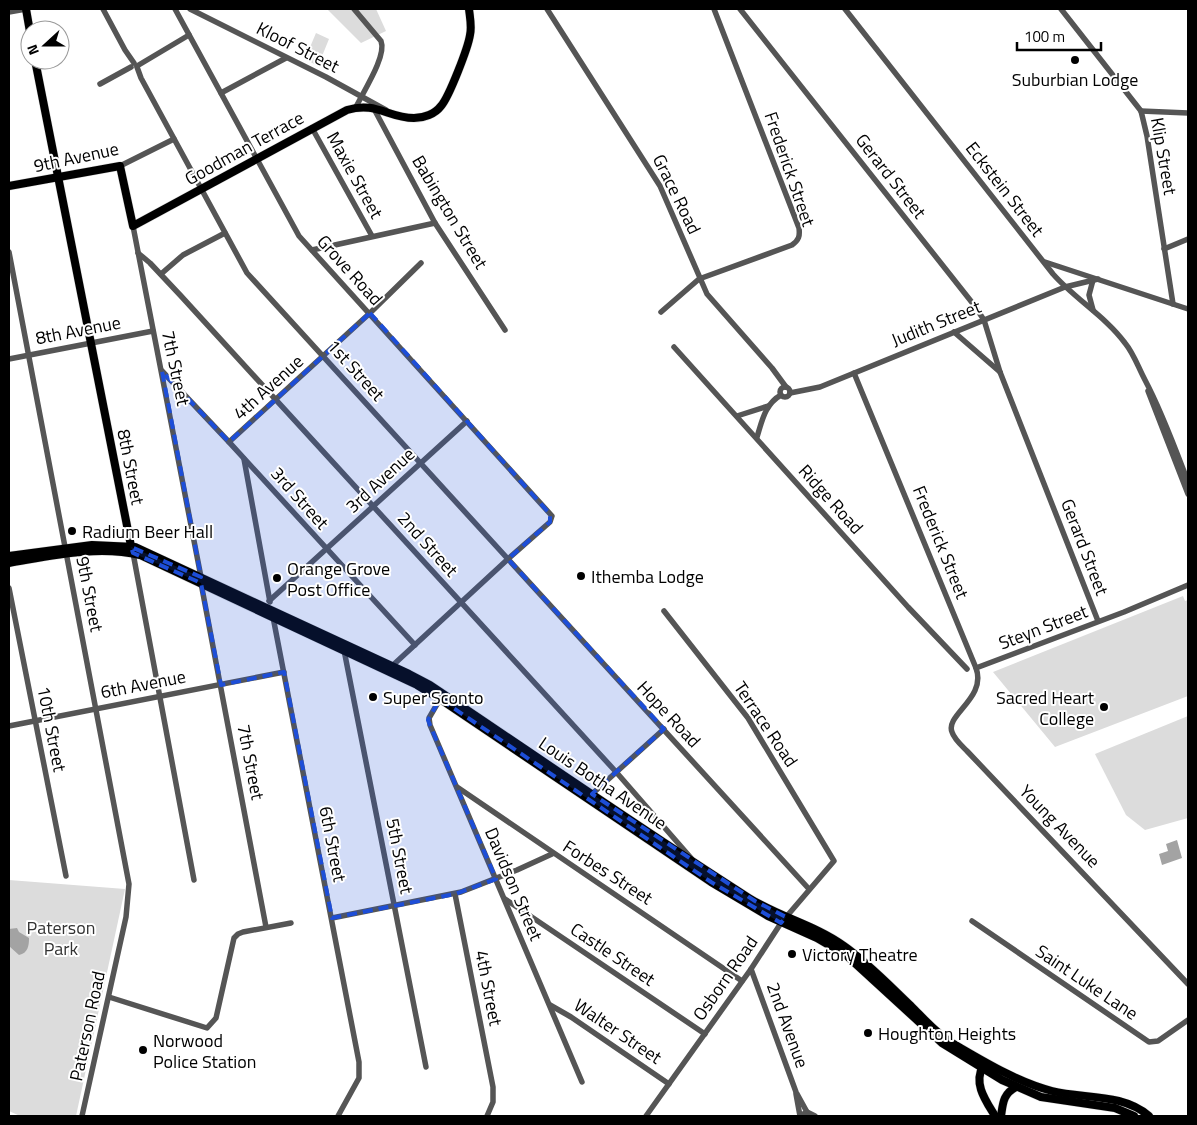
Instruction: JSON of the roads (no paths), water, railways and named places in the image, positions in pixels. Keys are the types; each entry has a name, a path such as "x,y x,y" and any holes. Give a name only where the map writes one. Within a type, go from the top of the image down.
{"main road":[{"name":"Goodman Terrace","path":"133,226 341,112 356,107 373,107 405,117 432,114 442,105 470,38 470,9"},
{"name":"8th Street","path":"37,70 132,550"},
{"name":"9th Avenue","path":"9,186 120,166"},
{"name":"7th Street","path":"120,166 133,226"},
{"name":"Louis Botha Avenue","path":"9,563 105,545 132,550 141,549 201,580 392,666 430,685 783,920 846,955 924,1029 942,1043 983,1065 1016,1087 1041,1097 1114,1108 1134,1116"},
{"name":"Louis Botha Avenue","path":"9,556 67,551"},
{"name":"Louis Botha Avenue","path":"272,613 417,685 753,909 783,920"},
{"name":"Louis Botha Avenue","path":"983,1065 1039,1087 1067,1094 1118,1100 1136,1107 1149,1116"},
{"path":"983,1065 980,1086 996,1116"},
{"path":"996,1116 1006,1095 1016,1087"}],"street":[{"path":"9,12 26,9"},
{"name":"1st Street","path":"103,9 247,273 508,559"},
{"name":"Grove Road","path":"175,9 299,236 552,516 550,522 508,559"},
{"name":"Kloof Street","path":"190,9 392,113"},
{"path":"354,9 377,35 383,46 381,56 356,107"},
{"name":"Grace Road","path":"547,9 660,186 699,279 710,299 772,368 786,387"},
{"name":"Frederick Street","path":"699,279 792,245 798,240 800,235 799,228 714,9"},
{"name":"Gerard Street","path":"740,9 984,320 1000,372 1098,622"},
{"name":"Eckstein Street","path":"845,9 1065,287 1093,310 1125,342 1150,387 1188,482"},
{"name":"Klip Street","path":"1061,9 1141,111 1147,136 1173,304"},
{"path":"100,84 189,35"},
{"path":"221,93 286,58"},
{"name":"Babington Street","path":"373,107 435,222 505,330"},
{"path":"1141,111 1188,113"},
{"name":"Maxie Street","path":"312,128 372,236"},
{"name":"9th Avenue","path":"120,166 174,139"},
{"path":"312,250 435,222"},
{"name":"7th Street","path":"133,226 260,887 266,928"},
{"path":"161,274 183,255 225,233"},
{"path":"1164,249 1188,239"},
{"name":"9th Street","path":"9,252 129,884"},
{"name":"2nd Street","path":"138,253 161,274 461,602 617,773 692,860"},
{"path":"1044,262 1188,309"},
{"path":"370,314 421,263"},
{"path":"661,312 699,279"},
{"path":"1093,310 1090,295 1095,280"},
{"name":"Judith Street","path":"790,393 816,388 1065,287 1095,280"},
{"name":"4th Avenue","path":"229,442 370,314"},
{"name":"8th Avenue","path":"9,359 153,331"},
{"name":"Gerard Street","path":"954,332 1000,372"},
{"name":"Ridge Road","path":"674,347 908,607 967,669"},
{"name":"3rd Street","path":"162,371 415,645"},
{"name":"Frederick Street","path":"854,373 976,668"},
{"name":"Eckstein Street","path":"1146,382 1146,388 1188,494"},
{"path":"757,437 768,406 780,395 782,388 786,387 789,389 790,393 787,397 780,395"},
{"path":"737,416 768,406"},
{"name":"3rd Avenue","path":"269,601 467,421"},
{"name":"6th Street","path":"244,459 269,601 359,1062 359,1078 338,1116"},
{"name":"8th Street","path":"132,550 194,880"},
{"path":"392,666 508,559"},
{"name":"Hope Road","path":"508,559 809,889"},
{"name":"Steyn Street","path":"976,668 1098,622 1188,585"},
{"name":"10th Street","path":"9,588 66,876"},
{"name":"Terrace Road","path":"664,611 748,718 834,861"},
{"name":"5th Street","path":"344,650 426,1067"},
{"name":"Young Avenue","path":"976,668 978,681 973,695 953,721 951,728 953,734 1188,984"},
{"name":"6th Avenue","path":"9,726 284,672"},
{"name":"Davidson Street","path":"440,699 429,718 429,722 582,1082"},
{"path":"592,794 664,729"},
{"name":"Forbes Street","path":"457,788 742,981"},
{"path":"332,918 455,894 496,879 552,854"},
{"name":"Osborn Road","path":"646,1116 751,969 783,920 834,861"},
{"name":"Paterson Road","path":"82,1116 110,997 126,917 129,884"},
{"name":"4th Street","path":"455,894 493,1088 493,1102 487,1116"},
{"name":"Castle Street","path":"505,899 705,1034"},
{"name":"Saint Luke Lane","path":"972,921 1149,1042 1158,1041 1188,1020"},
{"path":"110,997 207,1028 216,1018 234,938 243,932 291,922"},
{"name":"2nd Avenue","path":"751,969 796,1092 807,1112"},
{"name":"Walter Street","path":"550,1005 572,1017 669,1084"},
{"name":"2nd Avenue","path":"796,1092 800,1116"},
{"path":"800,1116 807,1112 816,1116"}],"place":[{"name":"Suburbian Lodge","path":"1075,60"},
{"name":"Radium Beer Hall","path":"72,531"},
{"name":"Ithemba Lodge","path":"581,576"},
{"name":"Orange Grove Post Office","path":"277,578"},
{"name":"Super Sconto","path":"373,697"},
{"name":"Sacred Heart College","path":"1104,707"},
{"name":"Victory Theatre","path":"792,954"},
{"name":"Houghton Heights","path":"868,1033"},
{"name":"Norwood Police Station","path":"143,1050"}],"park label":[{"name":"Paterson Park","path":"61,938"}]}
